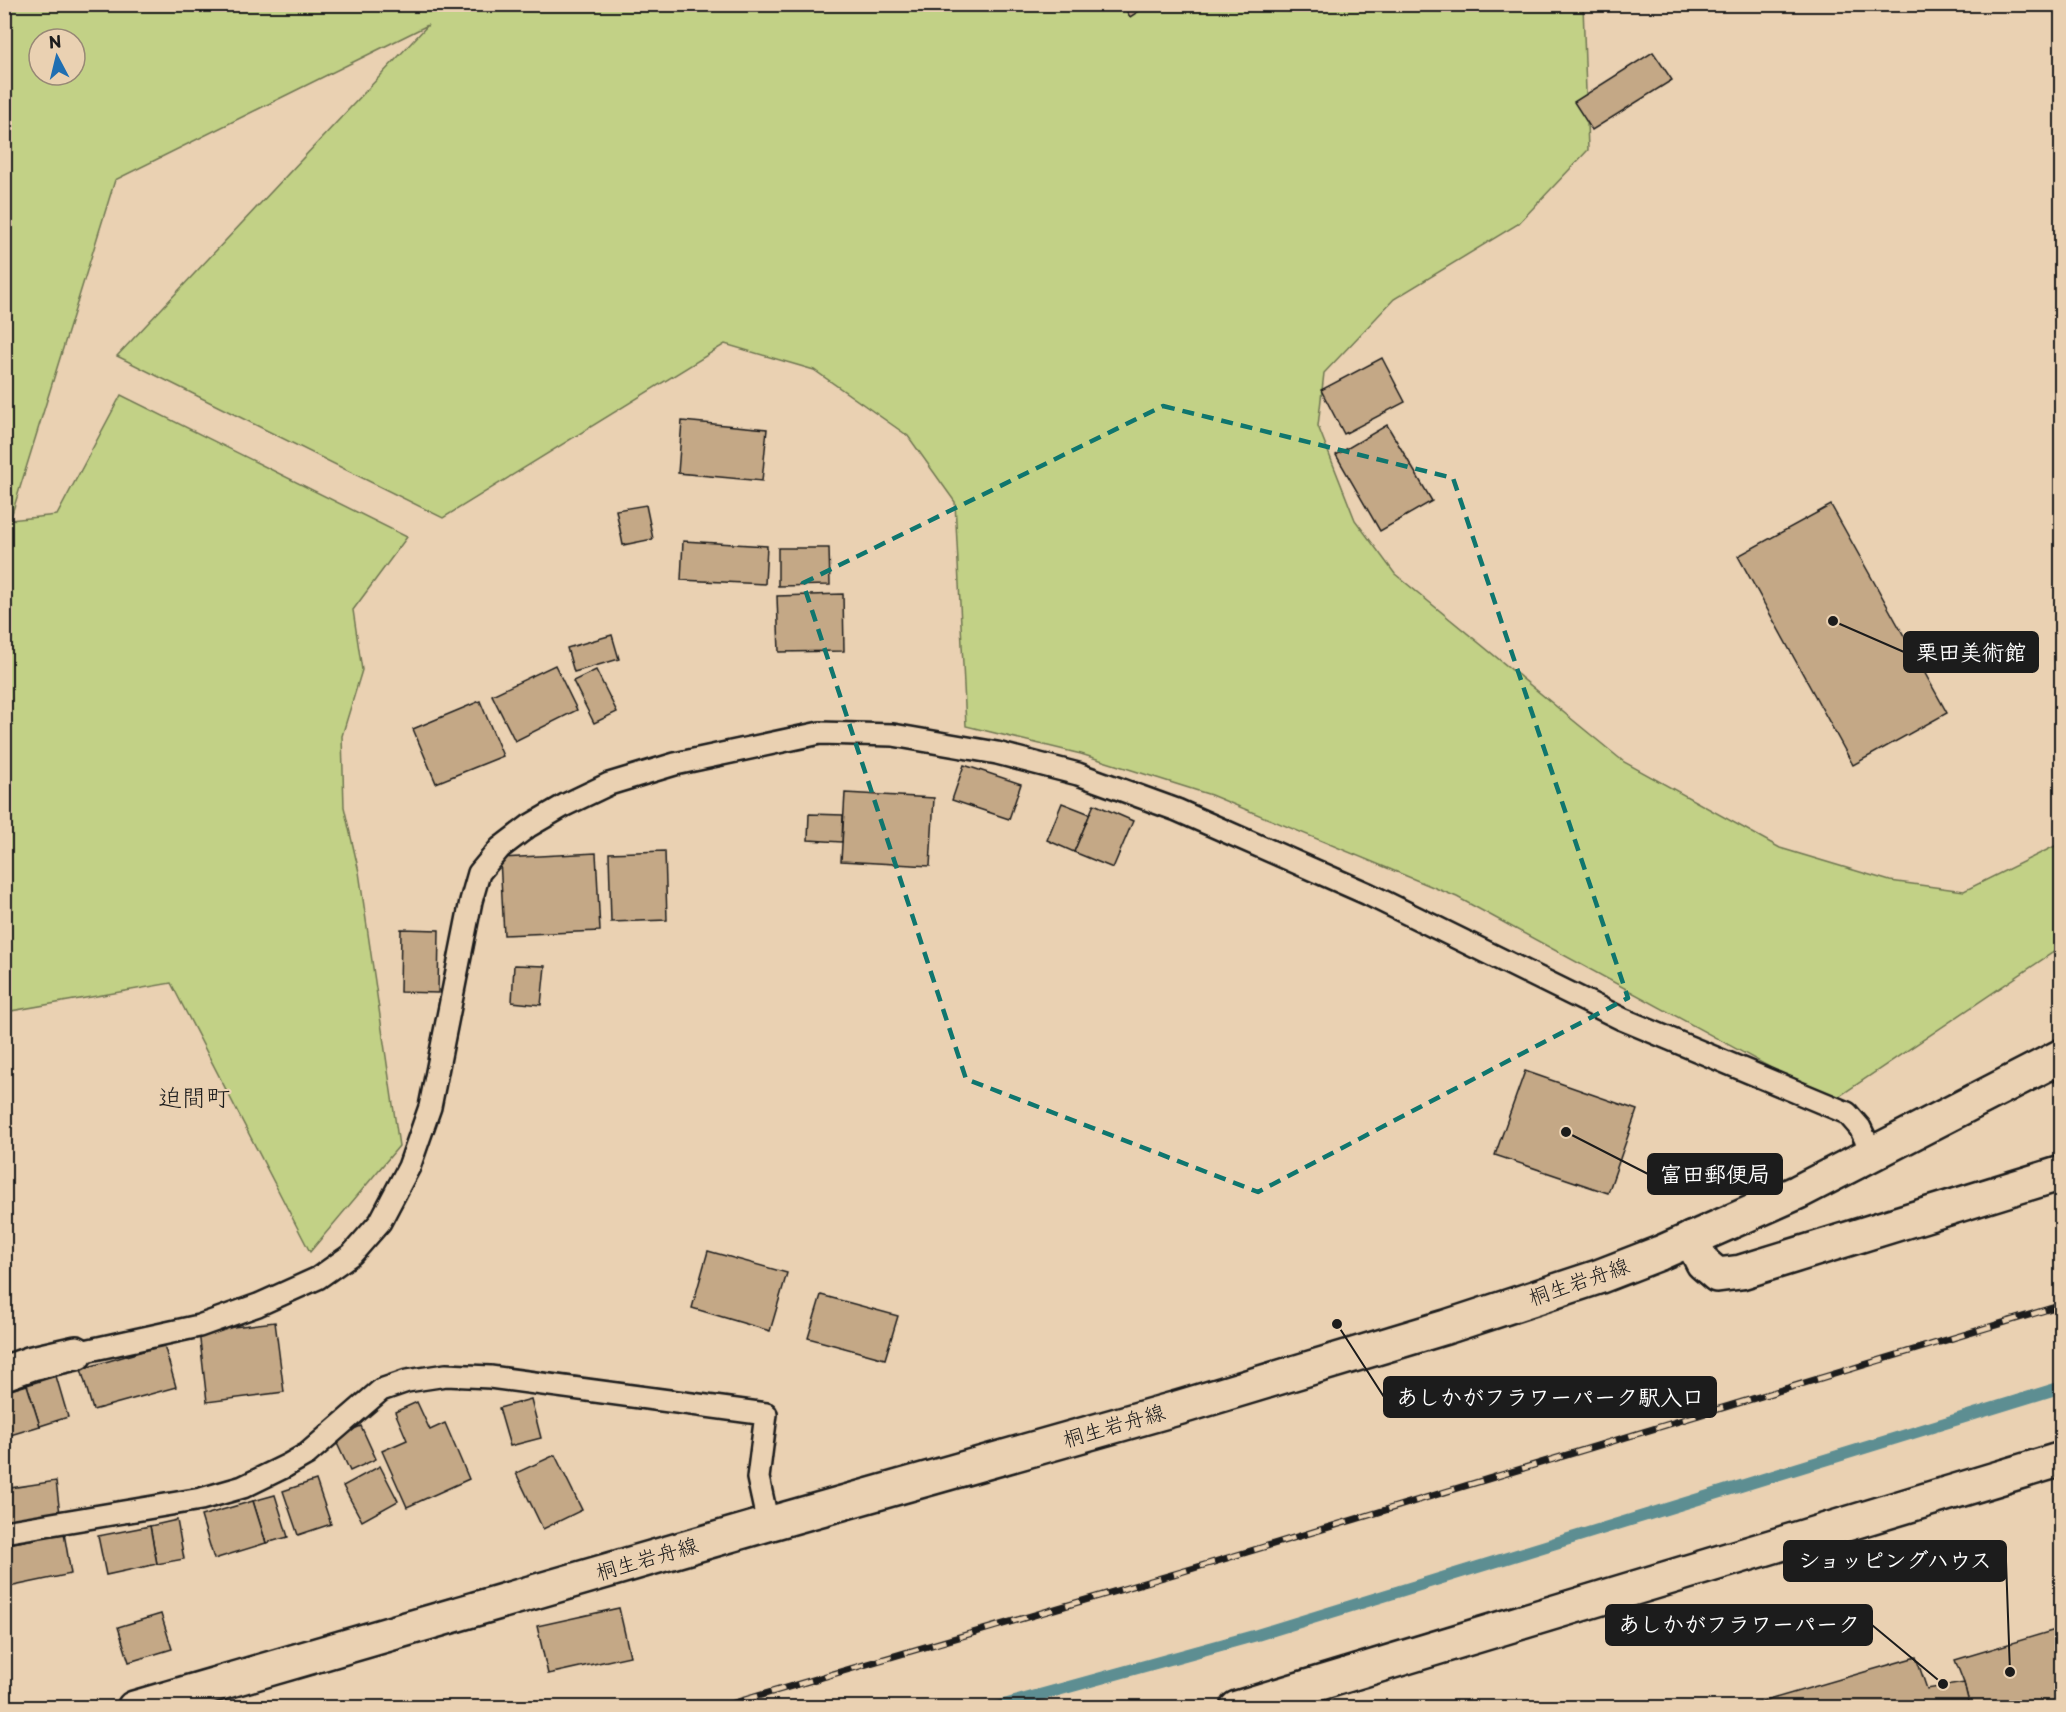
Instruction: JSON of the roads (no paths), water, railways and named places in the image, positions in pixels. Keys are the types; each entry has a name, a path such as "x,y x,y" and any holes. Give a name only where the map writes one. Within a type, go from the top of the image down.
{"main road":[{"name":"桐生岩舟線","path":"134,1707 1181,1407 1446,1327 1598,1277 1798,1192 2061,1056"},
{"path":"1691,1239 1703,1263 1717,1275 1741,1272 2061,1173"},
{"path":"4,1373 32,1363 76,1353"},
{"path":"1237,1707 2061,1459"}],"lane":[{"path":"76,1353 199,1326 258,1305 318,1278 352,1254 380,1222 409,1167 430,1107 479,873 500,848 529,826 564,805 609,784 675,764 820,734 893,735 997,753 1078,774 1177,810 1368,894 1622,1019 1847,1113 1860,1128 1872,1153"},
{"path":"4,1532 201,1499 243,1487 307,1454 381,1390 408,1381 446,1375 490,1377 766,1413 758,1478 768,1524"}],"waterway":[{"path":"993,1708 1257,1635 2062,1387"}],"railway":[{"path":"717,1708 1181,1572 2062,1305"}],"place":[{"name":"栗田美術館","path":"1833,621"},
{"name":"富田郵便局","path":"1566,1132"},
{"name":"あしかがフラワーパーク駅入口","path":"1337,1324"},
{"name":"ショッピングハウス","path":"2010,1672"},
{"name":"あしかがフラワーパーク","path":"1943,1684"}],"district":[{"name":"迫間町","path":"194,1098"}]}
